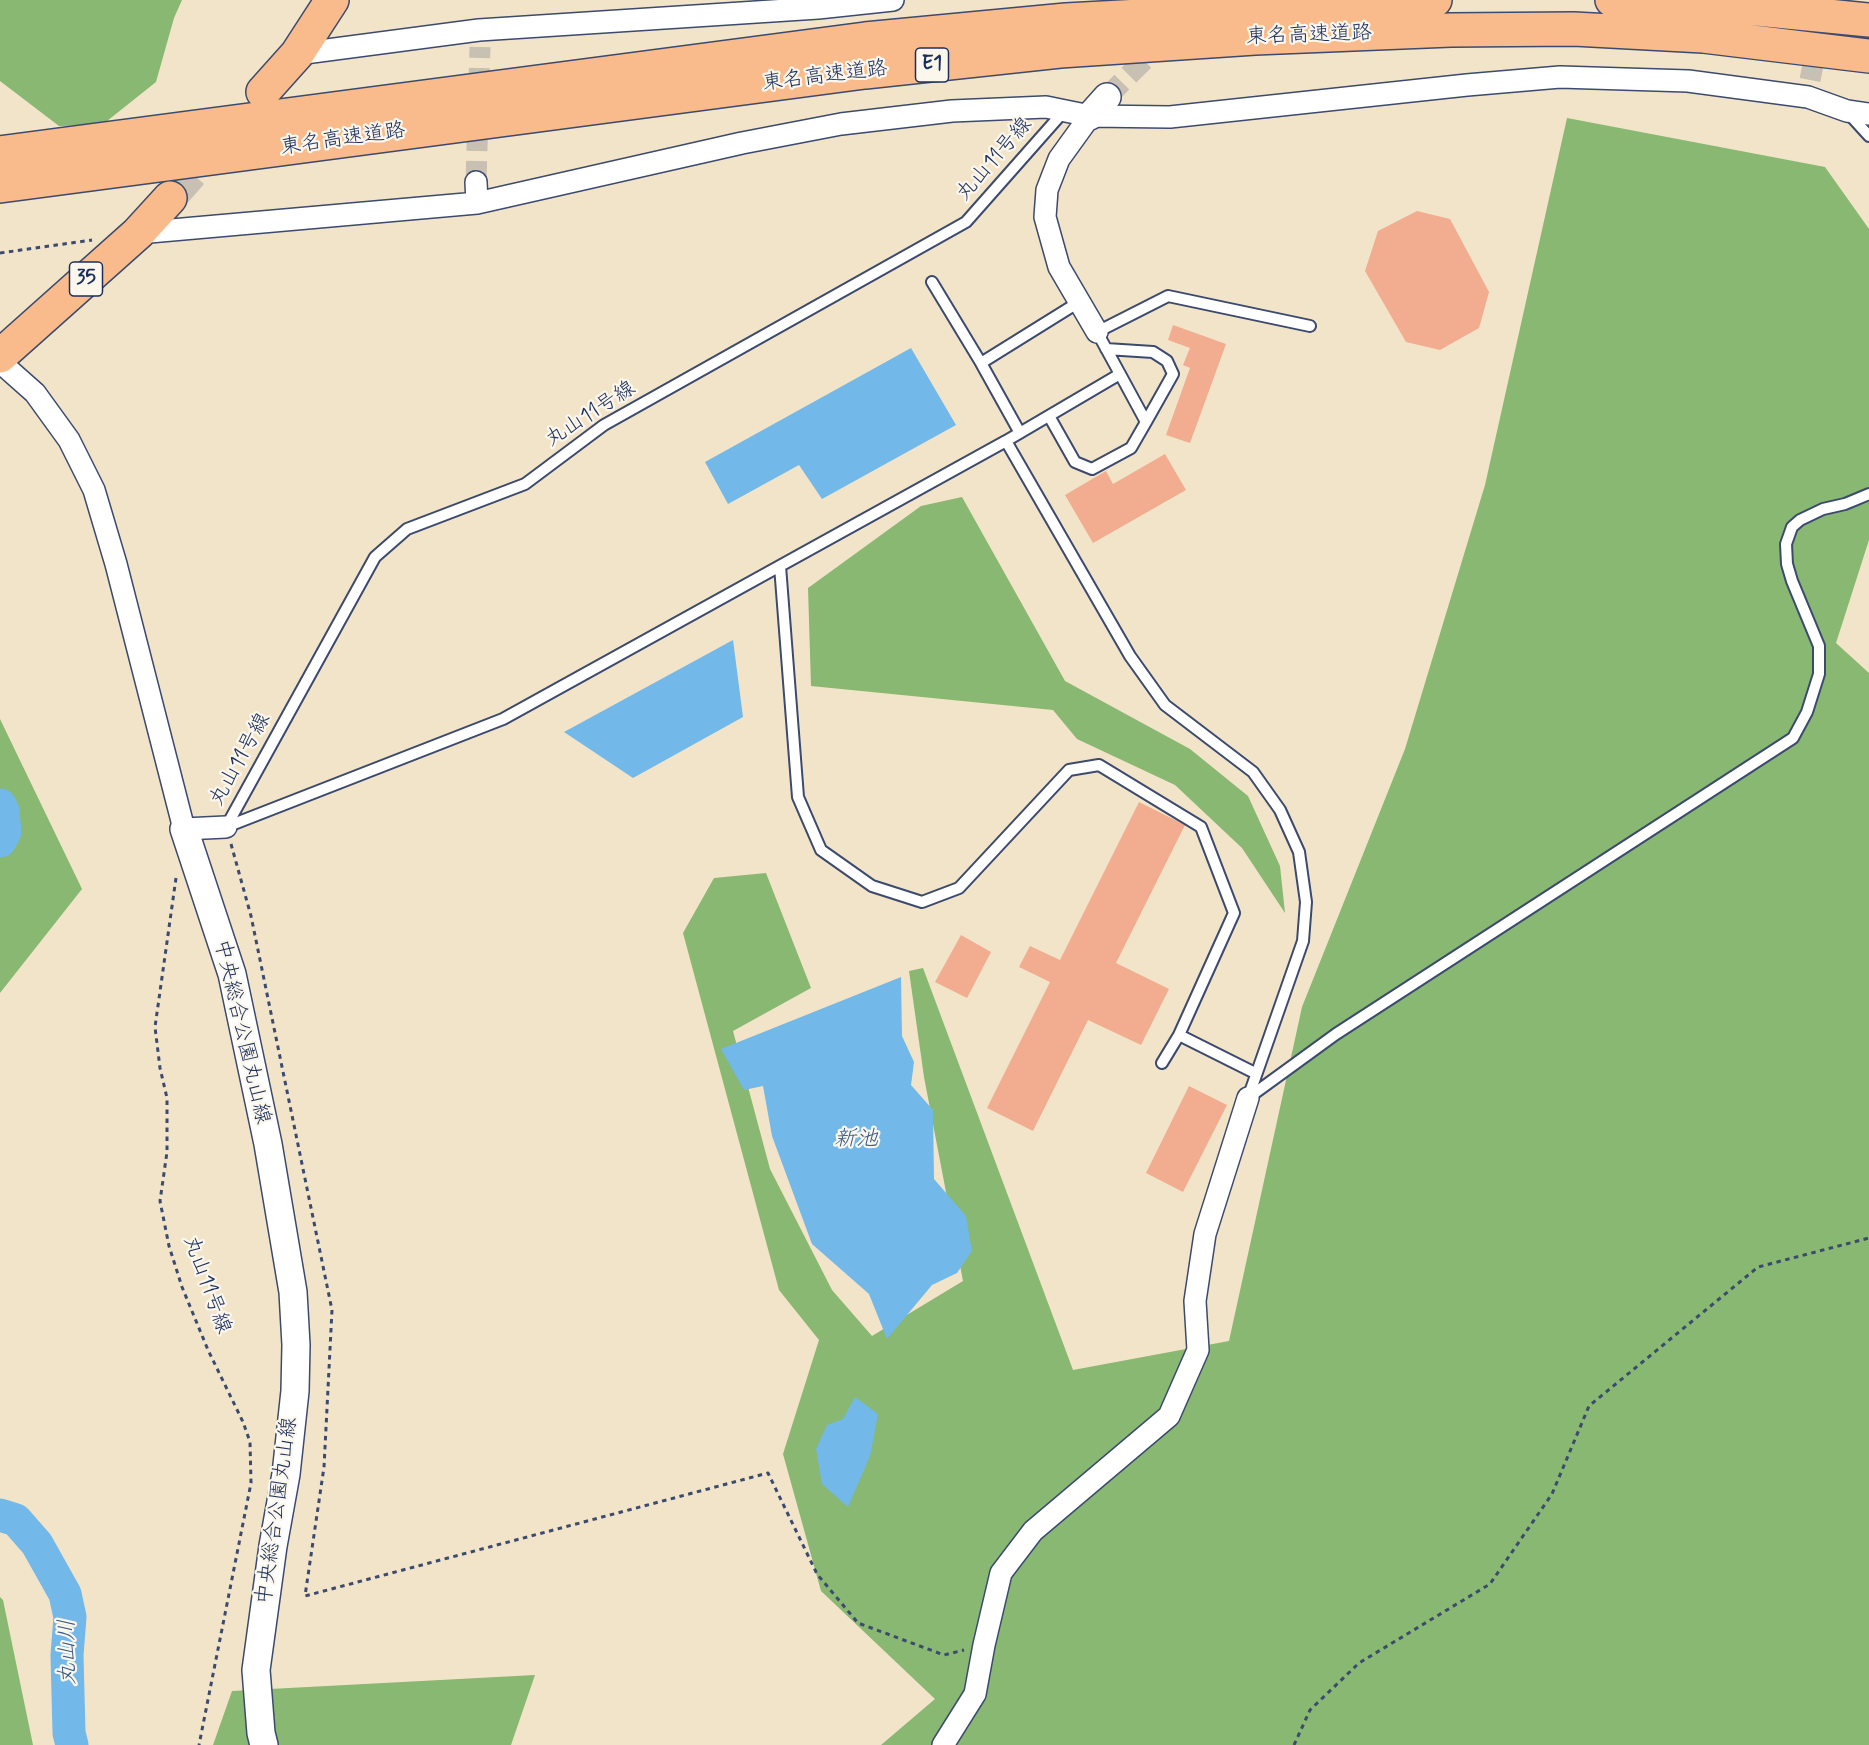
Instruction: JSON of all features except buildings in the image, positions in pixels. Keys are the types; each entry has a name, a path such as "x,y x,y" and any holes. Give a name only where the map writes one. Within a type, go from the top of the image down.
{"main road":[{"path":"263,92 297,54 332,0"},
{"name":"東名高速道路","path":"0,153 865,39 1066,20 1435,0"},
{"path":"1612,0 1716,5 1869,20"},
{"name":"東名高速道路","path":"0,186 830,76 1095,49 1255,38 1451,30 1574,29 1703,36 1869,56"},
{"name":"35","path":"0,356 138,233 170,198"}],"street":[{"path":"297,54 893,0"},
{"path":"138,233 477,203 742,143 841,124 952,111 1046,107 1087,108 1170,117 1467,84 1560,78 1688,81 1809,89 1847,111 1869,114"},
{"path":"1087,108 1059,159 1047,190 1045,217 1059,267 1102,341"},
{"path":"476,182 477,203"},
{"name":"中央総合公園丸山線","path":"0,362 35,393 69,440 93,490 116,564 183,829 232,975 268,1144 293,1292 296,1345 295,1391 286,1474 273,1546 256,1670 264,1745"},
{"path":"183,829 226,827"},
{"path":"943,1745 975,1694 1000,1573 1033,1531 1169,1416 1198,1350 1195,1302 1206,1234 1248,1098"}],"lane":[{"name":"丸山11号線","path":"226,827 375,557 399,536 407,530 525,484 604,425 966,222 1087,108"},
{"path":"1847,111 1869,136"},
{"path":"932,282 1020,433"},
{"path":"1102,341 1168,296 1310,326"},
{"path":"981,363 1079,302"},
{"path":"1102,341 1146,422"},
{"path":"1049,416 1075,462 1092,468 1131,448 1173,374 1167,361 1153,352 1102,341"},
{"path":"226,827 503,719 1006,441 1120,374"},
{"path":"1006,441 1130,656 1165,705 1253,772 1281,810 1299,852 1306,902 1302,941 1248,1098"},
{"path":"1248,1098 1335,1034 1793,738 1807,712 1819,674 1819,646 1792,581 1787,564 1786,544 1792,527 1800,520 1823,509 1845,504 1869,494"},
{"path":"780,566 798,797 821,850 872,886 922,902 959,888 1069,770 1099,765 1201,827 1234,913 1179,1035 1162,1063"},
{"path":"1179,1035 1255,1073"}],"path":[{"path":"0,253 92,240"},
{"path":"226,827 251,916 332,1310 324,1467 305,1596 768,1473 817,1574 858,1623 944,1655 984,1645"},
{"name":"丸山11号線","path":"177,874 155,1027 166,1098 167,1152 160,1201 169,1246 182,1287 250,1442 251,1483 199,1745"},
{"path":"1294,1745 1310,1710 1359,1663 1490,1584 1552,1494 1588,1406 1758,1267 1869,1238"}],"green space":[{"path":"0,0 182,0 174,18 156,82 102,125 59,126 0,81"},
{"path":"1567,118 1825,167 1869,229 1869,540 1836,643 1869,673 1869,1745 881,1745 935,1699 821,1591 783,1454 819,1340 779,1290 683,933 714,878 766,873 811,988 733,1031 770,1169 832,1290 872,1336 963,1281 924,1077 909,971 923,968 1073,1370 1229,1341 1302,1007 1405,749 1485,485"},
{"path":"962,497 1065,681 1190,749 1248,796 1280,866 1285,913 1242,848 1175,785 1077,739 1053,710 811,686 808,588 921,506"},
{"path":"0,719 82,889 0,993"},
{"path":"0,1597 3,1600 33,1745 0,1745"},
{"path":"535,1675 511,1745 213,1745 232,1691"}],"water":[{"path":"911,348 956,425 822,499 799,465 728,504 705,462"},
{"path":"733,640 743,717 633,778 564,732"},
{"name":"新池","path":"901,977 902,1036 914,1062 911,1085 933,1110 934,1179 966,1216 972,1251 957,1273 932,1285 887,1339 869,1294 812,1244 772,1136 763,1086 744,1090 721,1049"},
{"path":"855,1397 878,1414 870,1456 848,1507 822,1484 816,1449 827,1425 843,1419"}],"waterway":[{"name":"丸山川","path":"0,805 3,811 5,832 0,841"},
{"name":"丸山川","path":"0,1515 16,1520 37,1544 65,1594 70,1617 67,1655 69,1733 72,1745"}],"tunnel":[{"path":"1810,80 1825,5"},
{"path":"1107,97 1161,43"},
{"path":"476,182 480,47"},
{"path":"170,198 216,145"}]}
